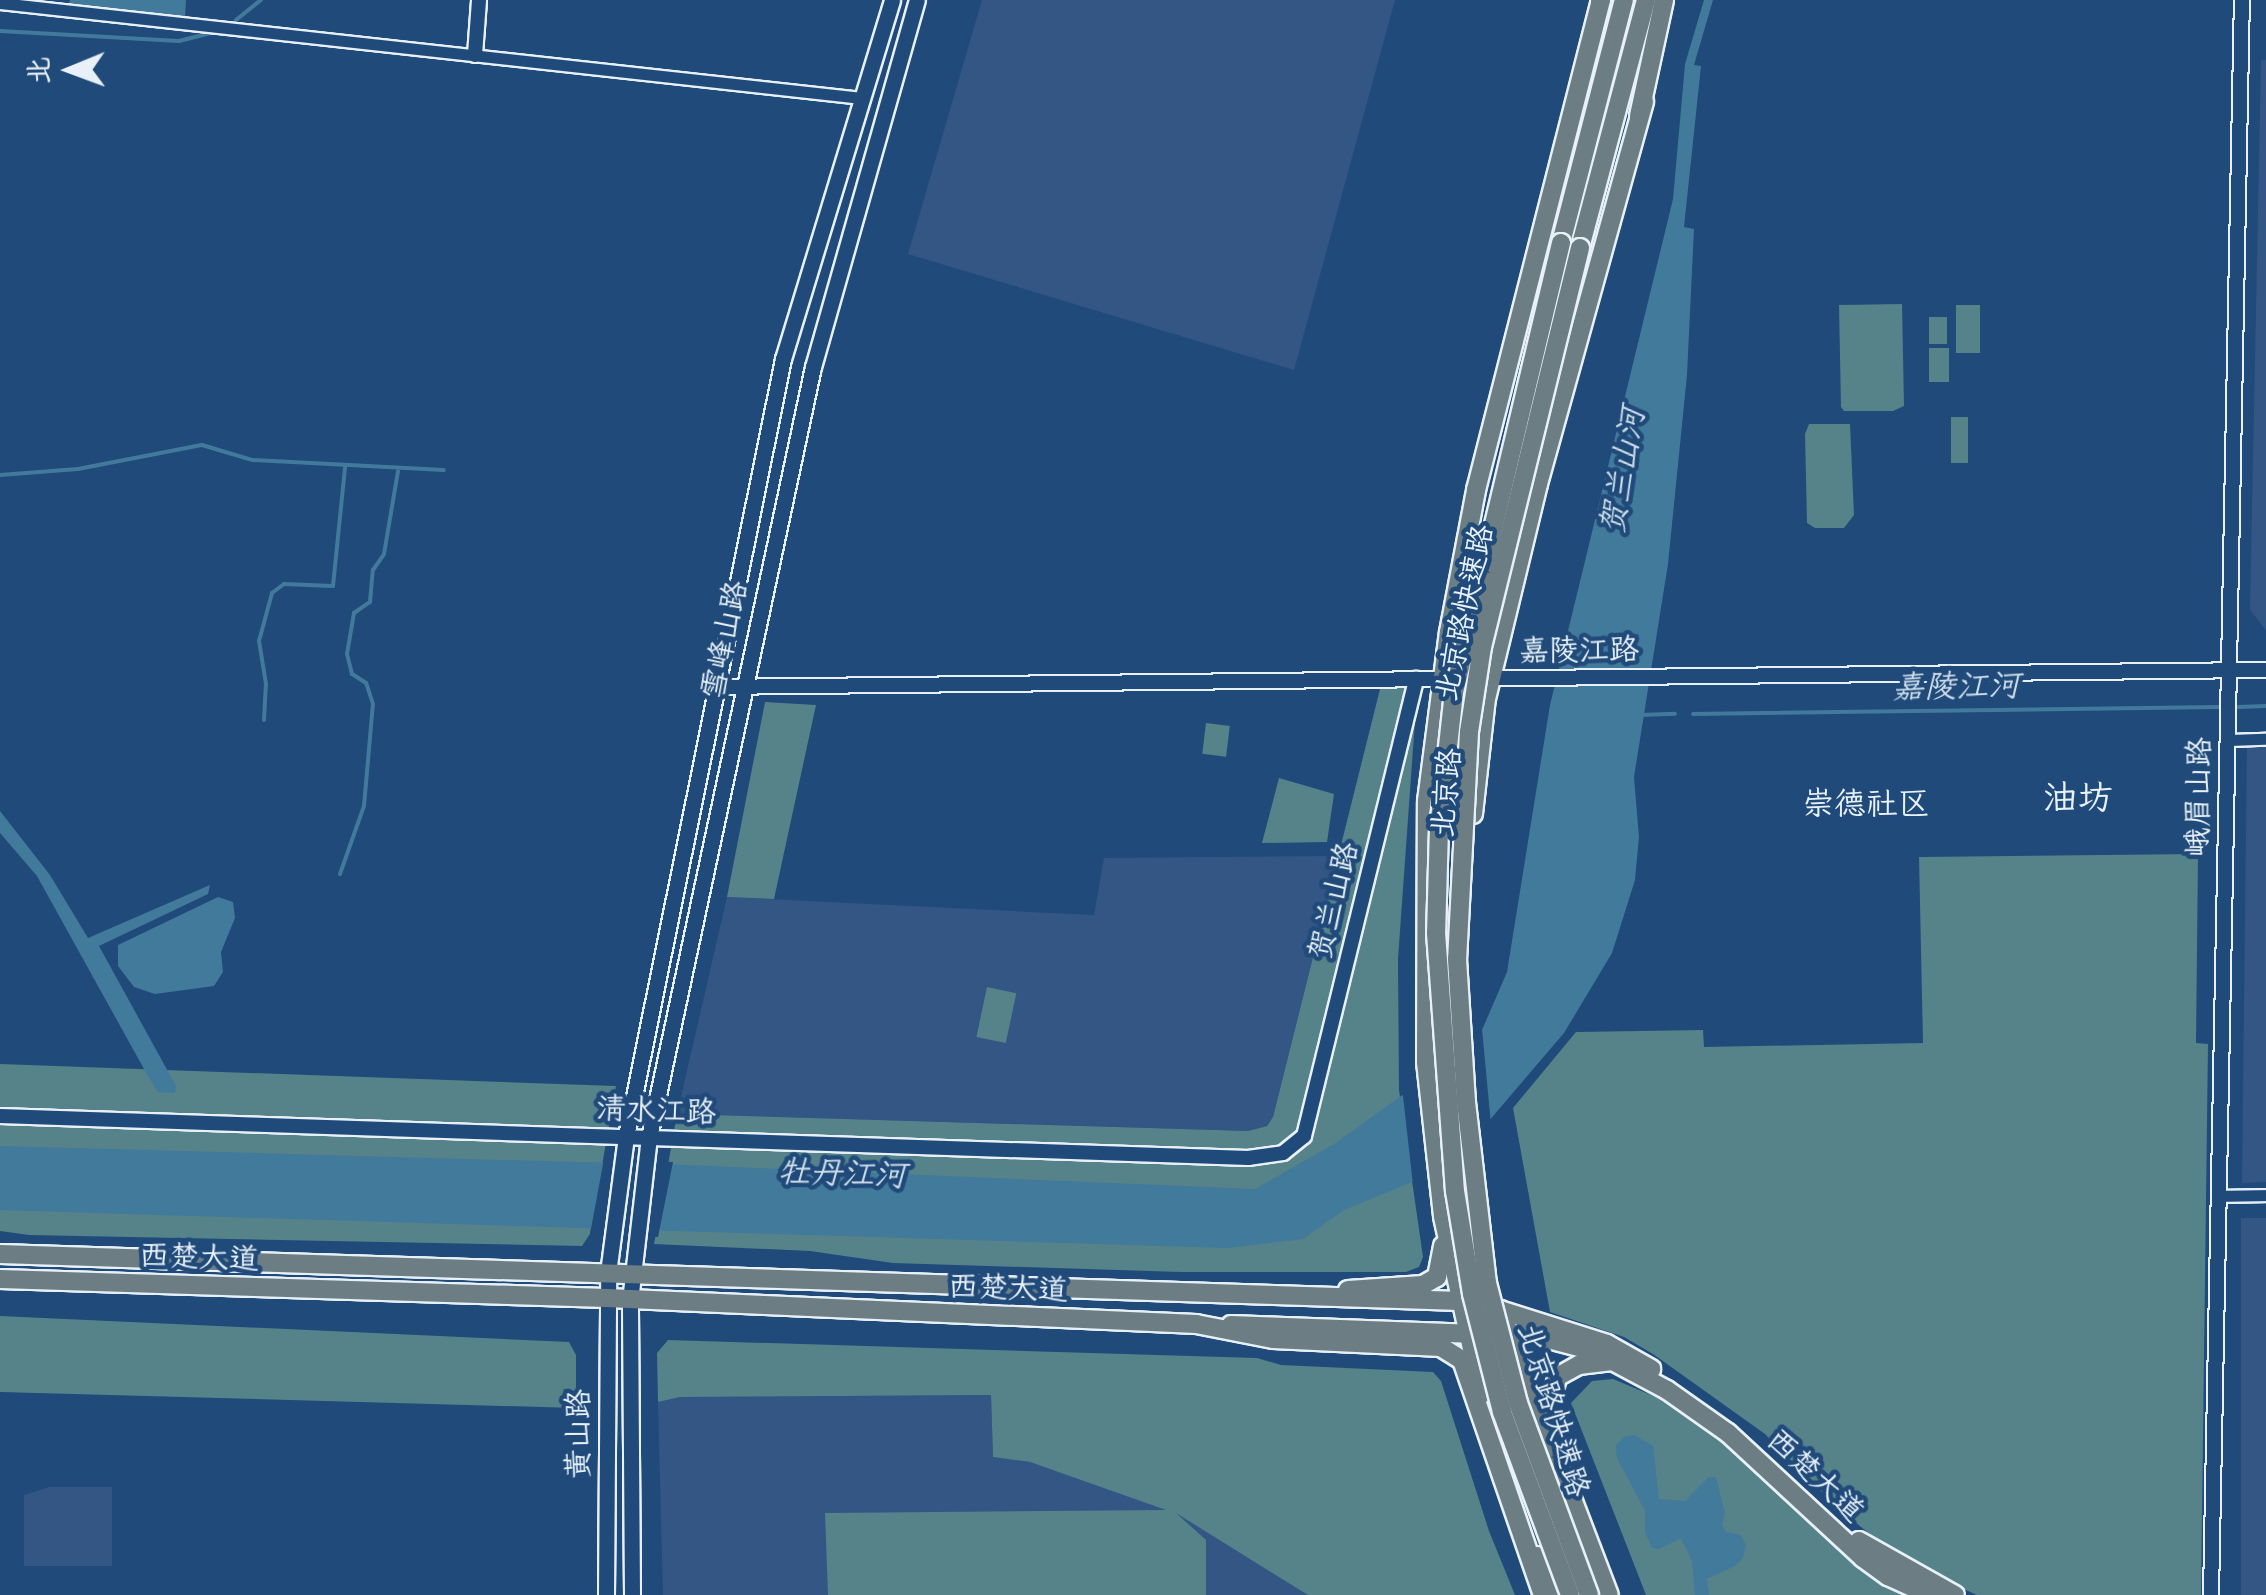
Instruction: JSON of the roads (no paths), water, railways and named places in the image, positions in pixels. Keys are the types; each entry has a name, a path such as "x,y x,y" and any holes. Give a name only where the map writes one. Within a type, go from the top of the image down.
{"main road":[{"name":"雪峰山路","path":"608,1273 626,1136 713,687 783,358 892,0"},
{"name":"雪峰山路","path":"630,1301 649,1137 813,366 917,0"},
{"name":"北京路快速路","path":"1570,1595 1502,1412 1472,1294 1454,1191 1436,933 1439,828 1454,692 1561,243 1624,0"},
{"name":"北京路快速路","path":"1589,1595 1518,1403 1487,1282 1466,1102 1457,959 1469,732 1482,647 1580,248 1646,0"},
{"path":"1640,116 1664,0"},
{"name":"北京路","path":"1507,1334 1485,1239 1466,1035 1467,886 1478,746 1543,465 1674,0"},
{"name":"北京路","path":"1554,1595 1494,1440 1443,1216 1426,1062 1423,874 1428,782 1476,490 1601,1"},
{"path":"1195,1294 1423,1285 1437,1277 1443,1265 1443,1216"},
{"name":"西楚大道","path":"0,1254 608,1273"},
{"path":"608,1273 632,1276"},
{"name":"黄山路","path":"606,1595 608,1273"},
{"name":"西楚大道","path":"632,1276 1195,1294 1409,1296 1500,1310 1607,1344 1672,1381 1752,1441 1808,1498 1859,1542 1954,1595"},
{"name":"西楚大道","path":"0,1279 608,1298 1507,1334 1564,1340 1667,1390 1728,1433 1863,1558 1888,1576 1930,1595"},
{"name":"黄山路","path":"630,1301 632,1595"},
{"path":"1196,1324 1273,1339 1452,1350 1462,1360 1543,1595"},
{"path":"1507,1334 1609,1595"},
{"path":"1507,1334 1528,1419 1600,1595"},
{"path":"1578,1517 1550,1406 1552,1390 1568,1369 1610,1362"},
{"path":"1494,1440 1536,1574"}],"street":[{"path":"475,55 479,0"},
{"name":"峨眉山路","path":"2211,1595 2242,0"},
{"path":"0,3 862,98"},
{"name":"嘉陵江路","path":"713,687 742,690 2266,670"},
{"name":"贺兰山路","path":"1304,1136 1416,680"},
{"path":"2228,740 2266,739"},
{"name":"清水江路","path":"0,1116 1248,1158 1283,1153 1304,1136"},
{"path":"2218,1196 2266,1195"}],"water":[{"path":"70,0 186,0 185,18 69,4"},
{"path":"1704,0 1713,0 1694,65 1701,66 1684,227 1694,229 1687,375 1668,564 1634,777 1639,837 1635,880 1612,953 1564,1033 1488,1122 1419,1179 1344,1210 1303,1239 1227,1248 0,1210 0,1146 686,1165 1255,1189 1334,1144 1450,1061 1482,1030 1507,972 1550,705 1673,199 1685,64"},
{"path":"0,811 50,875 88,938 210,885 208,894 99,946 176,1086 175,1093 158,1092 149,1078 37,876 0,833"},
{"path":"218,897 233,902 235,918 221,952 223,972 214,986 155,994 134,987 118,966 118,945"},
{"path":"1634,1435 1653,1446 1659,1499 1685,1501 1709,1477 1716,1477 1725,1513 1722,1525 1726,1532 1741,1535 1746,1545 1743,1558 1735,1566 1707,1579 1709,1595 1695,1595 1692,1561 1681,1538 1659,1549 1652,1548 1645,1532 1645,1511 1617,1458 1616,1445 1624,1437"}],"waterway":[{"path":"236,20 261,0"},
{"path":"0,31 179,41 215,32"},
{"path":"0,475 78,469 202,445 252,460 444,470"},
{"path":"264,720 266,684 259,641 272,593 284,584 333,586 345,467"},
{"path":"340,874 364,806 373,704 366,683 352,674 347,654 354,613 370,602 373,570 384,554 398,471"},
{"name":"嘉陵江河","path":"2238,707 2266,706"},
{"name":"嘉陵江河","path":"1693,714 2219,707"},
{"name":"嘉陵江河","path":"1640,715 1675,714"}],"district":[{"name":"油坊","path":"2078,799"},
{"name":"崇德社区","path":"1866,805"}],"water label":[{"name":"贺兰山河","path":"1624,471"},
{"name":"牡丹江河","path":"842,1175"}]}
